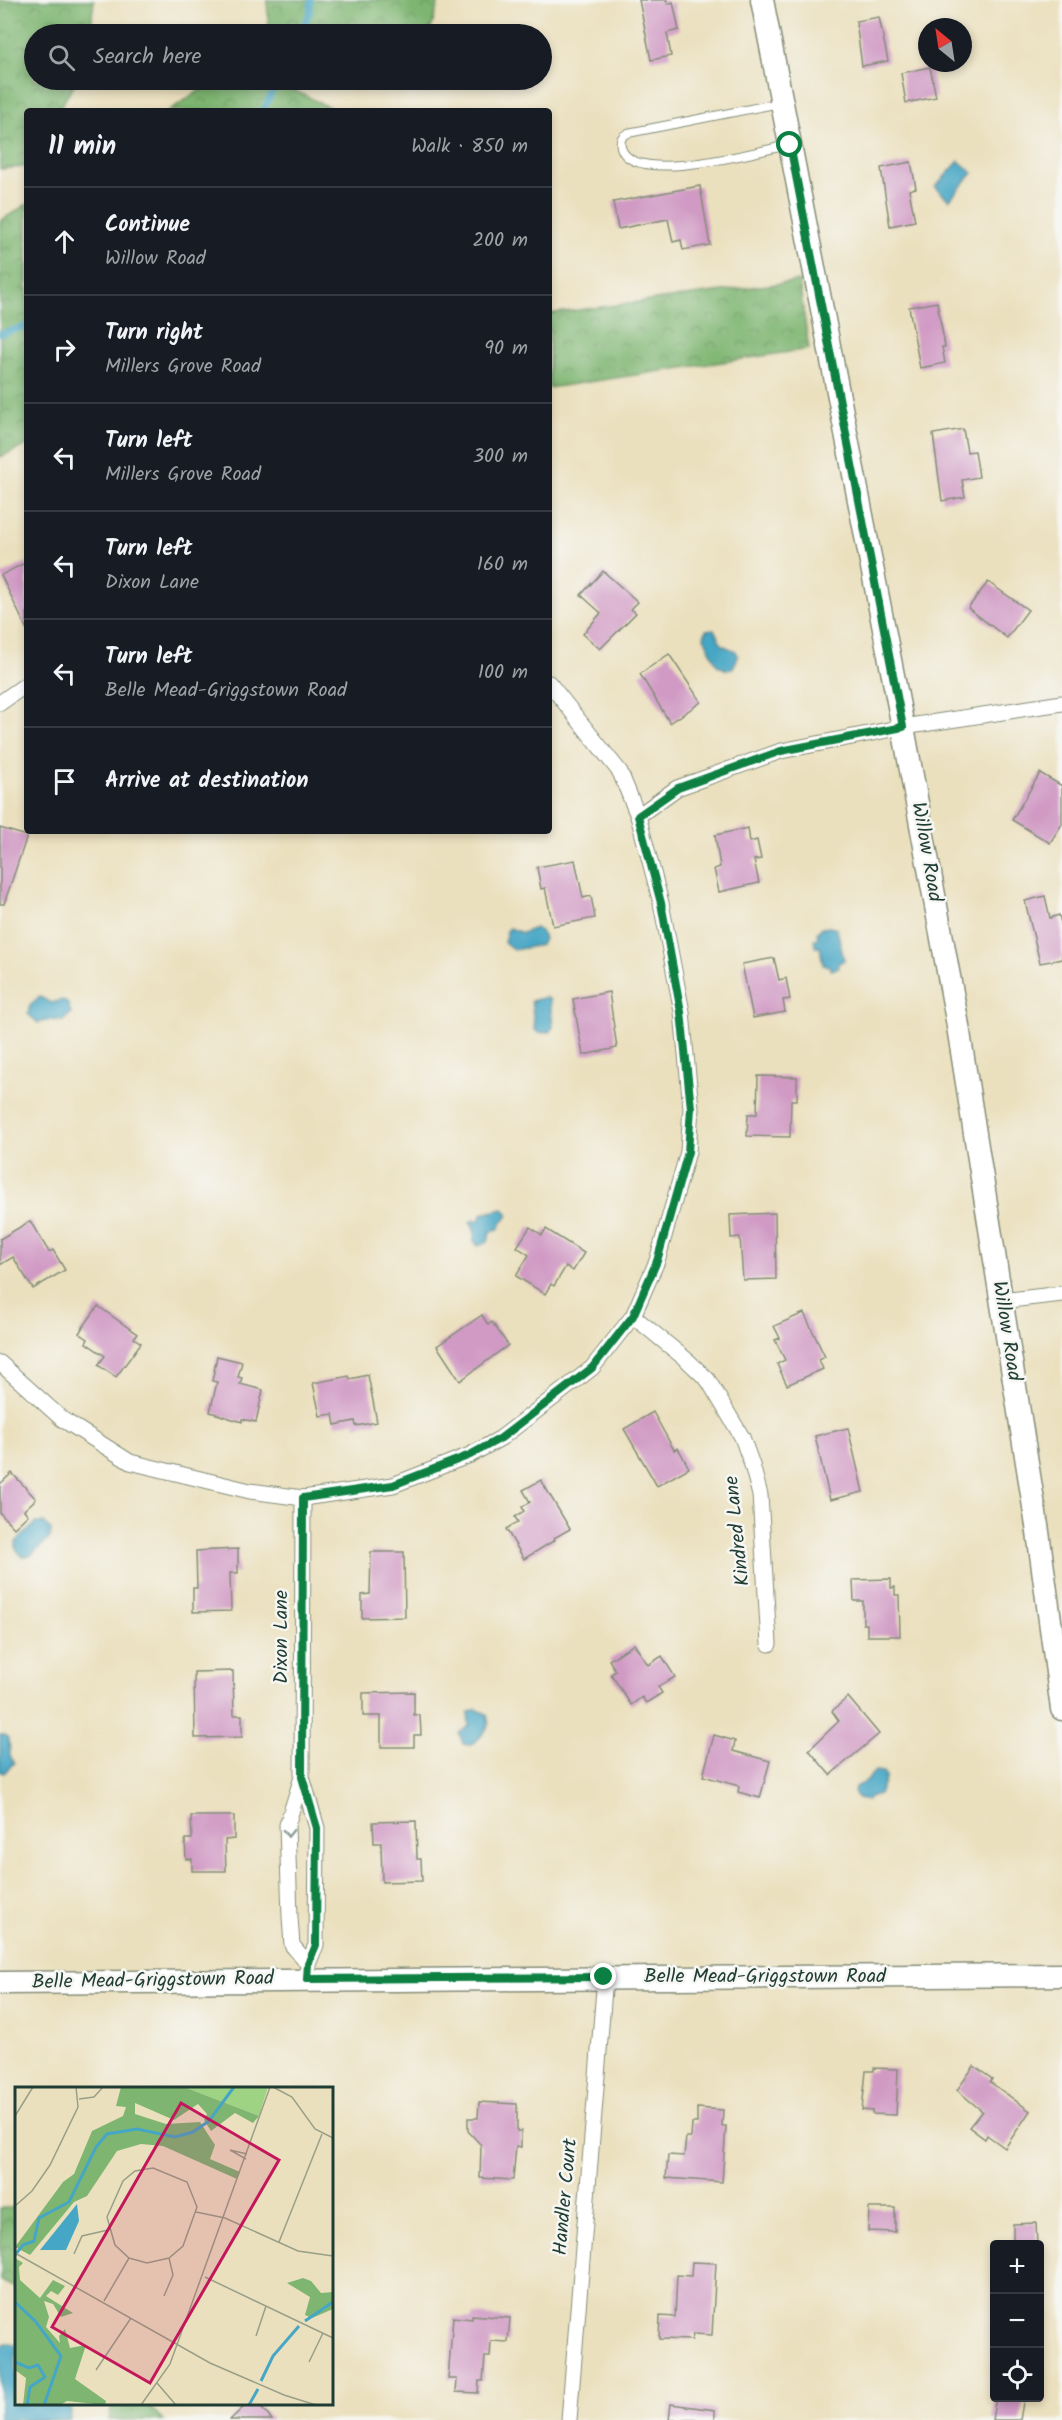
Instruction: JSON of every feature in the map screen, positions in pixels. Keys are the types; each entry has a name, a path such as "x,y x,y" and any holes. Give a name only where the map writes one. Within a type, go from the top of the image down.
{"street":[{"name":"Willow Road","path":"762,0 903,727 957,1020 1038,1532 1062,1709"},
{"path":"0,703 24,686"},
{"path":"1,1367 62,1419 130,1462 250,1491 303,1498 393,1485 470,1455 501,1438 592,1368 633,1316 657,1261 688,1152 691,1108 680,1001 661,903 638,816 620,772 552,687"},
{"path":"638,816 678,788 781,751 903,727 1062,703"},
{"path":"1001,1301 1062,1294"},
{"name":"Kindred Lane","path":"633,1316 688,1360 708,1380 742,1437 760,1495 769,1644"},
{"name":"Dixon Lane","path":"303,1498 302,1777 317,1828 316,1945 307,1972"},
{"name":"Dixon Lane","path":"302,1777 287,1825 292,1945 307,1972"},
{"name":"Belle Mead-Griggstown Road","path":"0,1983 307,1972 604,1977 1062,1975"},
{"name":"Handler Court","path":"569,2420 604,1977"}],"lane":[{"path":"782,103 628,133 622,136 620,141 622,152 640,165 698,165 720,158 790,145"}],"green space":[{"path":"0,0 94,0 91,24 24,24 24,90 71,90 60,108 24,108 24,167 0,169"},
{"path":"267,0 439,0 433,24 268,24"},
{"path":"201,90 294,90 331,108 173,108"},
{"path":"24,206 24,446 0,457 0,221"},
{"path":"799,281 809,349 552,388 552,314"},
{"path":"0,2208 15,2208 15,2288 0,2281"},
{"path":"112,2405 148,2405 163,2420 109,2420"}],"water":[{"path":"959,161 973,173 949,200 935,187"},
{"path":"714,629 722,645 736,651 738,657 733,668 727,670 717,665 704,637 706,630"},
{"path":"510,928 522,933 535,928 541,931 544,939 541,945 514,950 504,942"},
{"path":"821,928 837,929 844,960 838,964 839,968 830,970 830,966 823,965 820,947 815,947 814,939 818,938 817,933"},
{"path":"40,997 51,1003 63,1000 68,1004 71,1013 63,1021 50,1020 38,1023 28,1014 30,1005"},
{"path":"546,997 550,1000 553,1027 549,1032 539,1033 535,1030 531,1001"},
{"path":"503,1209 508,1214 499,1229 490,1232 488,1242 478,1246 474,1241 474,1228 470,1222 479,1221 481,1214"},
{"path":"36,1523 44,1523 51,1530 50,1538 30,1556 22,1556 16,1549 16,1542"},
{"path":"476,1709 487,1714 489,1725 474,1742 463,1744 459,1733 469,1726 468,1713"},
{"path":"0,1735 9,1738 10,1756 14,1763 4,1773 0,1772"},
{"path":"875,1771 882,1772 886,1777 879,1794 866,1801 858,1799 854,1791 855,1787 864,1783"},
{"path":"6,2344 15,2344 15,2405 72,2405 70,2420 0,2420 0,2348"}],"building":[{"path":"639,0 667,0 668,4 673,2 679,30 667,33 671,56 651,60"},
{"path":"879,17 888,61 862,66 856,21"},
{"path":"918,69 918,72 931,72 936,97 906,103 901,73"},
{"path":"911,162 916,188 909,190 915,221 890,226 881,168"},
{"path":"700,186 710,245 683,250 681,240 673,242 668,219 618,229 613,202"},
{"path":"937,302 945,347 942,347 945,363 920,368 909,307"},
{"path":"963,429 967,452 975,451 979,477 962,480 965,497 942,501 933,434"},
{"path":"24,564 24,624 1,575"},
{"path":"603,571 638,602 631,609 636,613 600,649 583,634 601,613 581,595"},
{"path":"988,582 1028,610 1007,638 968,608"},
{"path":"669,654 701,702 670,723 640,674"},
{"path":"1040,773 1062,786 1062,824 1050,843 1012,820"},
{"path":"0,828 27,836 4,904 0,904"},
{"path":"748,828 750,842 757,840 761,859 754,860 759,883 719,892 714,869 720,867 715,835"},
{"path":"575,860 583,898 591,896 595,918 553,926 545,888 541,889 537,867"},
{"path":"1045,896 1050,918 1059,915 1062,927 1062,959 1040,963 1025,901"},
{"path":"774,958 779,980 786,978 790,999 783,1000 785,1012 753,1018 742,964"},
{"path":"609,992 617,1048 583,1055 573,999"},
{"path":"758,1076 797,1077 797,1100 791,1100 790,1137 747,1136 748,1114 757,1114"},
{"path":"775,1213 776,1279 743,1280 740,1237 731,1238 730,1215"},
{"path":"30,1221 49,1252 53,1250 65,1270 33,1289 13,1257 0,1265 0,1239"},
{"path":"530,1227 542,1235 546,1229 584,1253 573,1271 566,1266 554,1286 551,1284 545,1294 516,1276 529,1255 517,1247"},
{"path":"98,1306 137,1334 134,1338 141,1343 116,1377 98,1365 105,1356 86,1343 88,1339 79,1333"},
{"path":"804,1313 825,1357 819,1360 823,1369 787,1385 777,1364 785,1360 775,1340 780,1338 774,1326"},
{"path":"482,1315 488,1325 492,1322 508,1345 460,1381 437,1346"},
{"path":"217,1356 242,1362 238,1377 242,1378 240,1384 263,1390 256,1422 242,1419 242,1422 210,1412 217,1382 212,1381"},
{"path":"368,1375 377,1422 356,1426 355,1421 335,1425 333,1414 320,1416 313,1383"},
{"path":"653,1412 674,1450 678,1448 689,1468 657,1486 624,1429"},
{"path":"848,1428 863,1492 830,1500 815,1436"},
{"path":"12,1473 36,1499 24,1510 28,1515 14,1528 0,1513 0,1484"},
{"path":"541,1480 570,1529 524,1559 506,1529 518,1522 515,1517 524,1511 522,1507 530,1502 523,1490"},
{"path":"238,1549 238,1573 230,1573 231,1611 193,1612 193,1588 197,1588 196,1551"},
{"path":"371,1552 404,1552 405,1617 362,1618 362,1595 370,1594"},
{"path":"891,1579 891,1588 895,1587 895,1595 899,1595 900,1636 867,1636 867,1624 863,1624 863,1601 854,1601 853,1580"},
{"path":"634,1644 648,1665 662,1656 675,1677 658,1687 662,1693 646,1703 642,1697 631,1705 611,1674 616,1671 609,1660"},
{"path":"233,1671 234,1715 242,1715 242,1737 195,1738 194,1672"},
{"path":"414,1692 414,1715 420,1715 421,1735 414,1735 414,1747 381,1747 381,1716 363,1716 363,1693"},
{"path":"848,1697 879,1734 830,1775 809,1750 839,1721 832,1711"},
{"path":"714,1735 735,1741 733,1751 770,1761 760,1798 738,1792 739,1786 703,1776"},
{"path":"191,1816 234,1816 234,1839 225,1840 226,1871 192,1871 192,1859 186,1859 185,1839 192,1839"},
{"path":"416,1821 417,1859 421,1859 422,1881 382,1882 381,1843 374,1843 373,1822"},
{"path":"974,2066 992,2079 990,2082 1030,2111 1005,2148 987,2135 985,2139 969,2127 982,2111 957,2090"},
{"path":"874,2068 898,2069 896,2115 872,2114 872,2111 862,2110 866,2071 874,2071"},
{"path":"479,2102 517,2104 517,2131 521,2131 521,2147 516,2146 513,2180 480,2178 481,2145 468,2131 468,2118 478,2118"},
{"path":"697,2108 723,2110 722,2126 726,2126 722,2182 666,2178 668,2155 684,2156 686,2137 691,2137 692,2123 697,2123"},
{"path":"869,2208 895,2208 895,2232 868,2231"},
{"path":"1036,2223 1037,2240 1013,2240 1013,2224"},
{"path":"692,2262 716,2263 712,2335 693,2334 692,2340 659,2339 660,2316 675,2317 677,2275 691,2276"},
{"path":"472,2315 510,2318 508,2342 491,2341 490,2357 485,2357 483,2381 479,2381 478,2393 456,2392 457,2379 448,2379 453,2317 472,2319"},
{"path":"995,2402 1023,2402 1020,2420 992,2420"},
{"path":"671,2404 715,2410 715,2420 669,2420"},
{"path":"246,2405 259,2405 272,2420 230,2420"}],"waterway":[{"path":"305,24 310,12 311,0"},
{"path":"264,108 273,90"},
{"path":"0,334 24,327"}],"route":[{"path":"604,1977 307,1979 308,1964 316,1945 317,1828 302,1777 303,1498 393,1485 470,1455 501,1438 592,1368 633,1316 657,1261 688,1152 691,1108 681,1012 661,903 638,816 678,788 781,751 903,727 790,145"}]}
